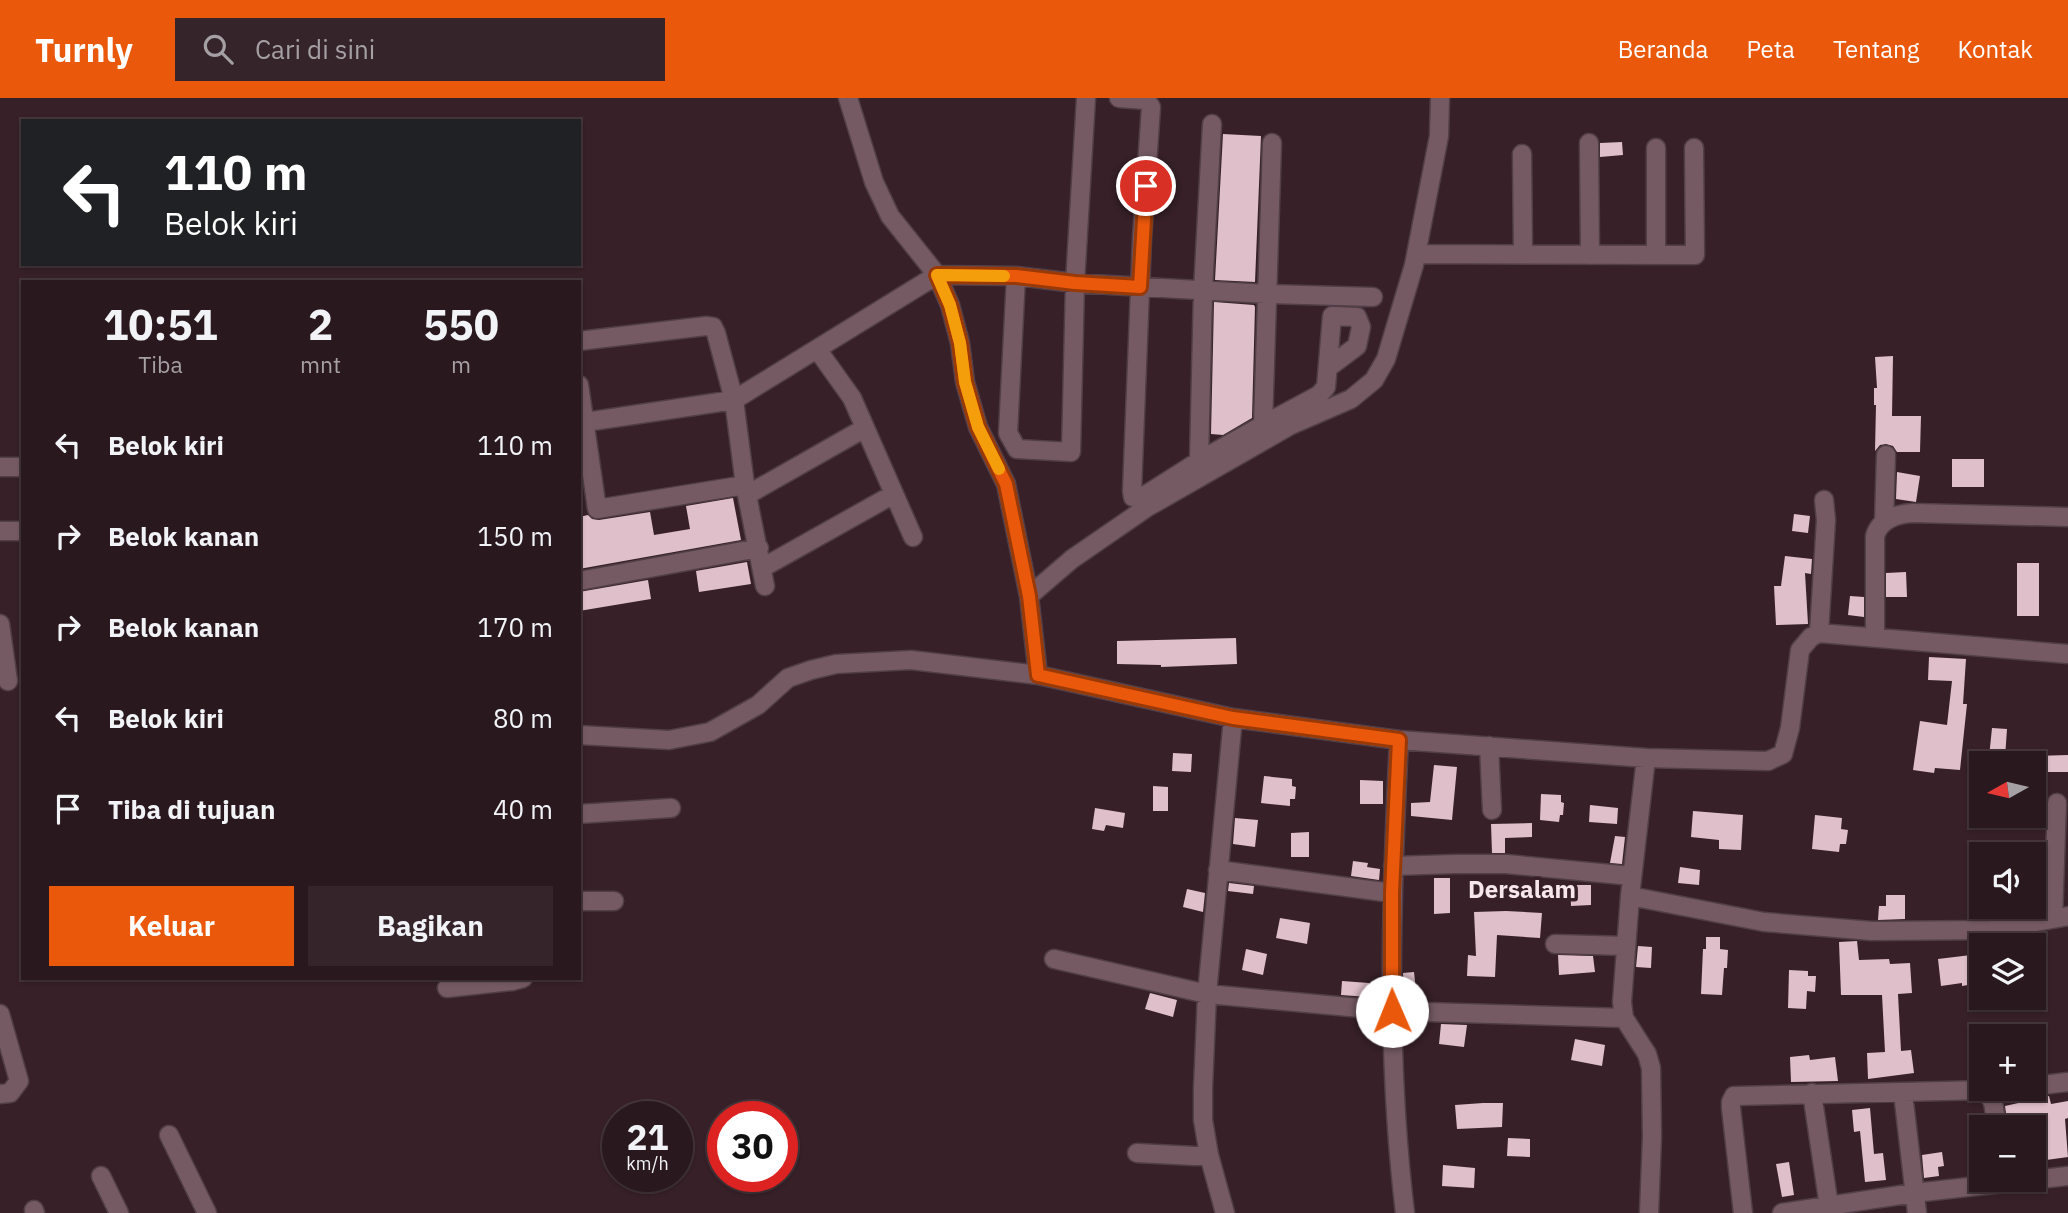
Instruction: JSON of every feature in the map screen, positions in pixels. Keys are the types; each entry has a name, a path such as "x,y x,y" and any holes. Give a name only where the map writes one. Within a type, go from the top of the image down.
{"street":[{"path":"848,98 874,182 890,216 937,275 950,305 960,343 965,382 978,427 1006,484 1029,596 1038,675"},
{"path":"1016,276 1008,433 1017,449 1071,452 1075,283 1086,98"},
{"path":"1119,98 1146,100 1151,107 1140,287 1133,497 1147,494 1199,461 1319,395 1326,387 1329,367"},
{"path":"1029,596 1072,559 1146,508 1291,425 1351,399 1374,380 1386,359 1416,254 1439,136 1440,98"},
{"path":"1199,461 1203,290 1212,124"},
{"path":"1589,143 1590,255"},
{"path":"1263,425 1272,144"},
{"path":"1656,148 1656,255"},
{"path":"1416,254 1695,255 1694,148"},
{"path":"1522,154 1523,254"},
{"path":"583,422 734,400 937,275 1016,276 1140,287 1373,297"},
{"path":"581,341 713,327 734,400 746,490 763,577 894,494"},
{"path":"817,349 852,398 913,537"},
{"path":"581,404 588,511 746,490 865,428"},
{"path":"1884,522 1886,455"},
{"path":"0,467 21,467"},
{"path":"1819,632 1826,520 1824,500"},
{"path":"1875,637 1874,541 1876,531 1895,515 1913,513 2068,517"},
{"path":"0,531 21,531"},
{"path":"581,581 758,548"},
{"path":"0,624 10,681"},
{"path":"581,735 669,740 710,732 758,705 788,678 836,664 911,660 1038,675 1233,718 1399,740 1646,758 1768,761 1783,754 1790,728 1800,650 1819,632 2068,654"},
{"path":"1225,1213 1209,1155 1203,1120 1202,1088 1207,994 1233,718"},
{"path":"1399,740 1392,893 1392,1011 1398,1151 1405,1213"},
{"path":"1489,746 1492,810"},
{"path":"1646,758 1630,896 1622,1002 1625,1018 1647,1054 1651,1068 1649,1213"},
{"path":"1630,896 1764,922 1872,931 1991,930 2061,917 2057,803"},
{"path":"581,814 671,808"},
{"path":"1393,866 1506,864 1632,876"},
{"path":"1218,870 1392,893"},
{"path":"581,901 614,901"},
{"path":"1555,944 1626,946"},
{"path":"1054,958 1207,994 1392,1011 1625,1018"},
{"path":"447,988 516,980"},
{"path":"0,1014 19,1081 10,1093 0,1094"},
{"path":"2046,1085 2068,1082"},
{"path":"1743,1213 1732,1098 1738,1095 1969,1091"},
{"path":"1812,1093 1830,1210"},
{"path":"1903,1093 1917,1213"},
{"path":"169,1135 207,1213"},
{"path":"1136,1153 1209,1155"},
{"path":"101,1176 119,1213"},
{"path":"2046,1178 2068,1176"},
{"path":"1782,1213 1830,1210 1914,1193 1969,1186"}],"building":[{"path":"1223,134 1261,136 1255,282 1215,280"},
{"path":"1622,142 1623,155 1600,157 1600,143"},
{"path":"1214,302 1255,307 1252,418 1223,435 1211,434"},
{"path":"1893,356 1892,416 1921,416 1920,452 1897,452 1893,446 1886,444 1880,445 1875,451 1875,357"},
{"path":"1952,459 1984,459 1984,487 1952,487"},
{"path":"1897,472 1920,476 1916,502 1896,499"},
{"path":"733,498 741,540 581,569 581,517 588,515 599,520 650,512 654,535 690,529 686,506"},
{"path":"1794,514 1810,516 1808,533 1792,531"},
{"path":"1785,556 1812,559 1811,574 1805,573 1808,624 1776,625 1774,586 1781,586"},
{"path":"747,562 751,584 699,592 696,571"},
{"path":"2017,563 2039,563 2039,616 2017,616"},
{"path":"1906,572 1907,597 1886,597 1886,573"},
{"path":"648,580 651,599 581,611 581,592"},
{"path":"1850,596 1864,597 1864,617 1848,615"},
{"path":"1236,638 1237,664 1161,667 1117,664 1117,641"},
{"path":"1929,657 1966,659 1963,704 1967,704 1960,770 1935,768 1934,773 1913,770 1920,721 1947,725 1952,681 1928,680"},
{"path":"1992,728 2007,729 2005,751 1990,751"},
{"path":"1173,753 1192,754 1191,772 1172,771"},
{"path":"2068,755 2068,772 2046,772 2046,756"},
{"path":"1434,765 1457,767 1452,820 1411,816 1411,803 1430,802"},
{"path":"1264,776 1292,779 1292,786 1296,787 1295,799 1290,799 1290,806 1261,803"},
{"path":"1360,780 1383,781 1383,804 1360,804"},
{"path":"1153,786 1168,787 1168,811 1153,811"},
{"path":"1541,794 1561,795 1561,802 1564,803 1559,822 1540,820"},
{"path":"1590,805 1618,808 1617,824 1589,822"},
{"path":"1095,808 1125,813 1123,828 1106,825 1104,831 1092,829"},
{"path":"1693,811 1743,815 1741,850 1719,849 1719,840 1691,837"},
{"path":"1815,815 1842,818 1841,829 1848,830 1846,844 1840,844 1839,852 1812,849"},
{"path":"1235,818 1258,820 1255,847 1233,844"},
{"path":"1532,823 1532,837 1505,838 1505,853 1492,853 1491,824"},
{"path":"1309,832 1309,857 1291,857 1291,833"},
{"path":"1615,836 1625,837 1622,864 1610,863"},
{"path":"1353,861 1368,863 1367,867 1380,869 1379,880 1351,876"},
{"path":"1680,867 1700,870 1699,885 1678,883"},
{"path":"1434,878 1450,878 1450,913 1434,914"},
{"path":"1229,883 1254,886 1253,894 1228,891"},
{"path":"1570,885 1591,885 1591,905 1571,906"},
{"path":"1187,889 1205,893 1203,912 1183,907"},
{"path":"1886,895 1905,895 1905,919 1878,920 1879,906 1886,906"},
{"path":"1474,912 1542,913 1540,938 1497,935 1495,977 1467,976 1468,955 1476,956"},
{"path":"1280,918 1310,923 1307,944 1276,938"},
{"path":"1706,937 1720,937 1720,949 1728,950 1722,995 1701,994"},
{"path":"1857,941 1859,960 1889,959 1890,964 1910,963 1912,993 1898,994 1901,1051 1911,1050 1914,1073 1868,1079 1867,1053 1885,1052 1882,995 1841,995 1839,942"},
{"path":"1638,946 1652,947 1651,968 1636,967"},
{"path":"1246,949 1267,954 1263,975 1242,970"},
{"path":"1558,955 1593,956 1595,972 1559,975"},
{"path":"1969,955 1969,985 1962,986 1962,983 1941,986 1938,959"},
{"path":"1789,970 1808,971 1808,976 1816,976 1815,992 1807,991 1806,1009 1788,1008"},
{"path":"1414,972 1417,1000 1404,1000 1403,973"},
{"path":"1342,981 1369,983 1368,997 1341,995"},
{"path":"1150,993 1177,1000 1173,1017 1145,1009"},
{"path":"1441,1024 1467,1025 1464,1047 1439,1044"},
{"path":"1575,1039 1605,1045 1602,1066 1571,1060"},
{"path":"1809,1055 1810,1060 1835,1057 1838,1081 1791,1082 1790,1057"},
{"path":"2049,1096 2051,1104 2068,1101 2068,1118 2065,1119 2068,1157 2046,1160 2046,1115 2006,1115 2005,1106 2027,1101 2046,1101 2046,1097"},
{"path":"1503,1103 1502,1127 1457,1129 1455,1105"},
{"path":"1870,1108 1874,1154 1883,1153 1886,1180 1865,1182 1860,1131 1854,1132 1852,1110"},
{"path":"1508,1138 1530,1139 1530,1157 1507,1156"},
{"path":"1942,1152 1944,1166 1938,1167 1939,1176 1924,1178 1922,1155"},
{"path":"1789,1162 1794,1195 1782,1197 1776,1164"},
{"path":"1443,1165 1475,1168 1474,1188 1442,1186"}],"slow traffic":[{"path":"999,469 978,427 965,382 960,343 950,305 937,275 1004,276"}],"district":[{"name":"Dersalam","path":"1522,890"}],"route":[{"path":"1146,186 1140,287 1016,276 937,275 950,305 960,343 965,382 978,427 1006,484 1029,596 1038,675 1233,718 1399,740 1391,926 1392,1011"}]}
